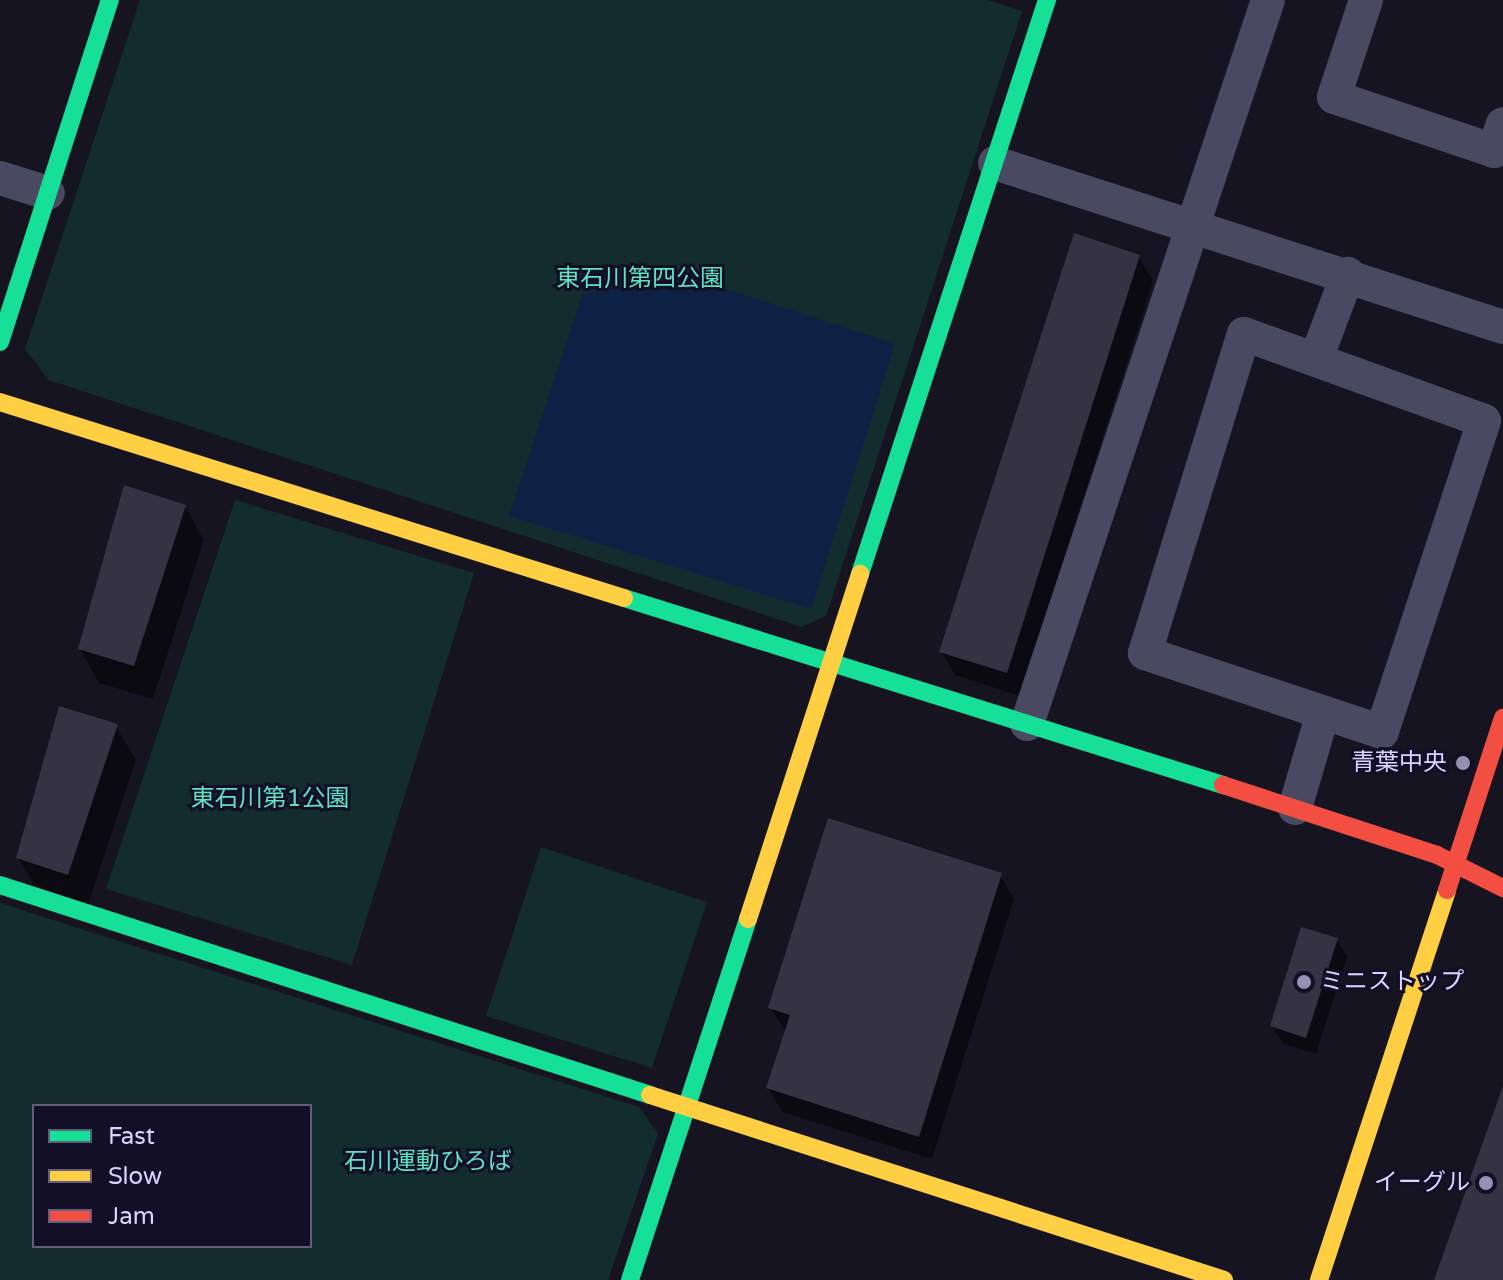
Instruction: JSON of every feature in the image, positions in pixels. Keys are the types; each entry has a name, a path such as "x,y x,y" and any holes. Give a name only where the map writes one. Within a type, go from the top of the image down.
{"street":[{"path":"0,342 110,0"},
{"path":"630,1280 834,667 1047,0"},
{"path":"1027,724 1268,0"},
{"path":"1366,0 1334,97 1494,151 1503,124"},
{"path":"995,163 1192,223 1503,327"},
{"path":"0,178 48,193"},
{"path":"1316,359 1348,274"},
{"path":"1244,334 1484,421 1382,732 1323,713 1145,653 1244,334"},
{"path":"0,402 834,667 1295,808 1455,863 1503,888"},
{"path":"1295,808 1323,713"},
{"path":"1319,1280 1503,718"},
{"path":"0,885 1224,1280"}],"green space":[{"name":"東石川第四公園","path":"140,0 988,0 1022,11 826,616 802,627 49,380 25,349"},
{"name":"東石川第1公園","path":"235,500 474,573 352,965 106,889"},
{"path":"541,847 707,902 652,1068 486,1016"},
{"name":"石川運動ひろば","path":"0,903 639,1107 658,1134 608,1280 0,1280"}],"water":[{"path":"675,272 895,344 811,609 509,516 582,295"}],"building":[{"path":"1074,233 1140,255 1007,673 939,652"},
{"path":"124,485 186,505 134,666 78,649"},
{"path":"59,706 118,724 68,875 16,858"},
{"path":"828,818 1002,873 919,1137 766,1088 790,1015 768,1008"},
{"name":"ミニストップ","path":"1301,927 1338,938 1306,1038 1270,1026"},
{"name":"イーグル","path":"1503,1086 1503,1280 1434,1280"}],"traffic: fast":[{"path":"0,342 110,0"},
{"path":"860,574 1047,0"},
{"path":"624,598 1223,785"},
{"path":"0,885 650,1095"},
{"path":"630,1280 748,919"}],"traffic: slow":[{"path":"0,402 624,598"},
{"path":"748,919 860,574"},
{"path":"1319,1280 1447,890"},
{"path":"650,1095 1224,1280"}],"traffic: jam":[{"path":"1447,890 1503,718"},
{"path":"1223,785 1437,855 1503,888"}],"place":[{"name":"青葉中央","path":"1463,763"},
{"name":"ミニストップ","path":"1304,982"},
{"name":"イーグル","path":"1486,1183"}]}
